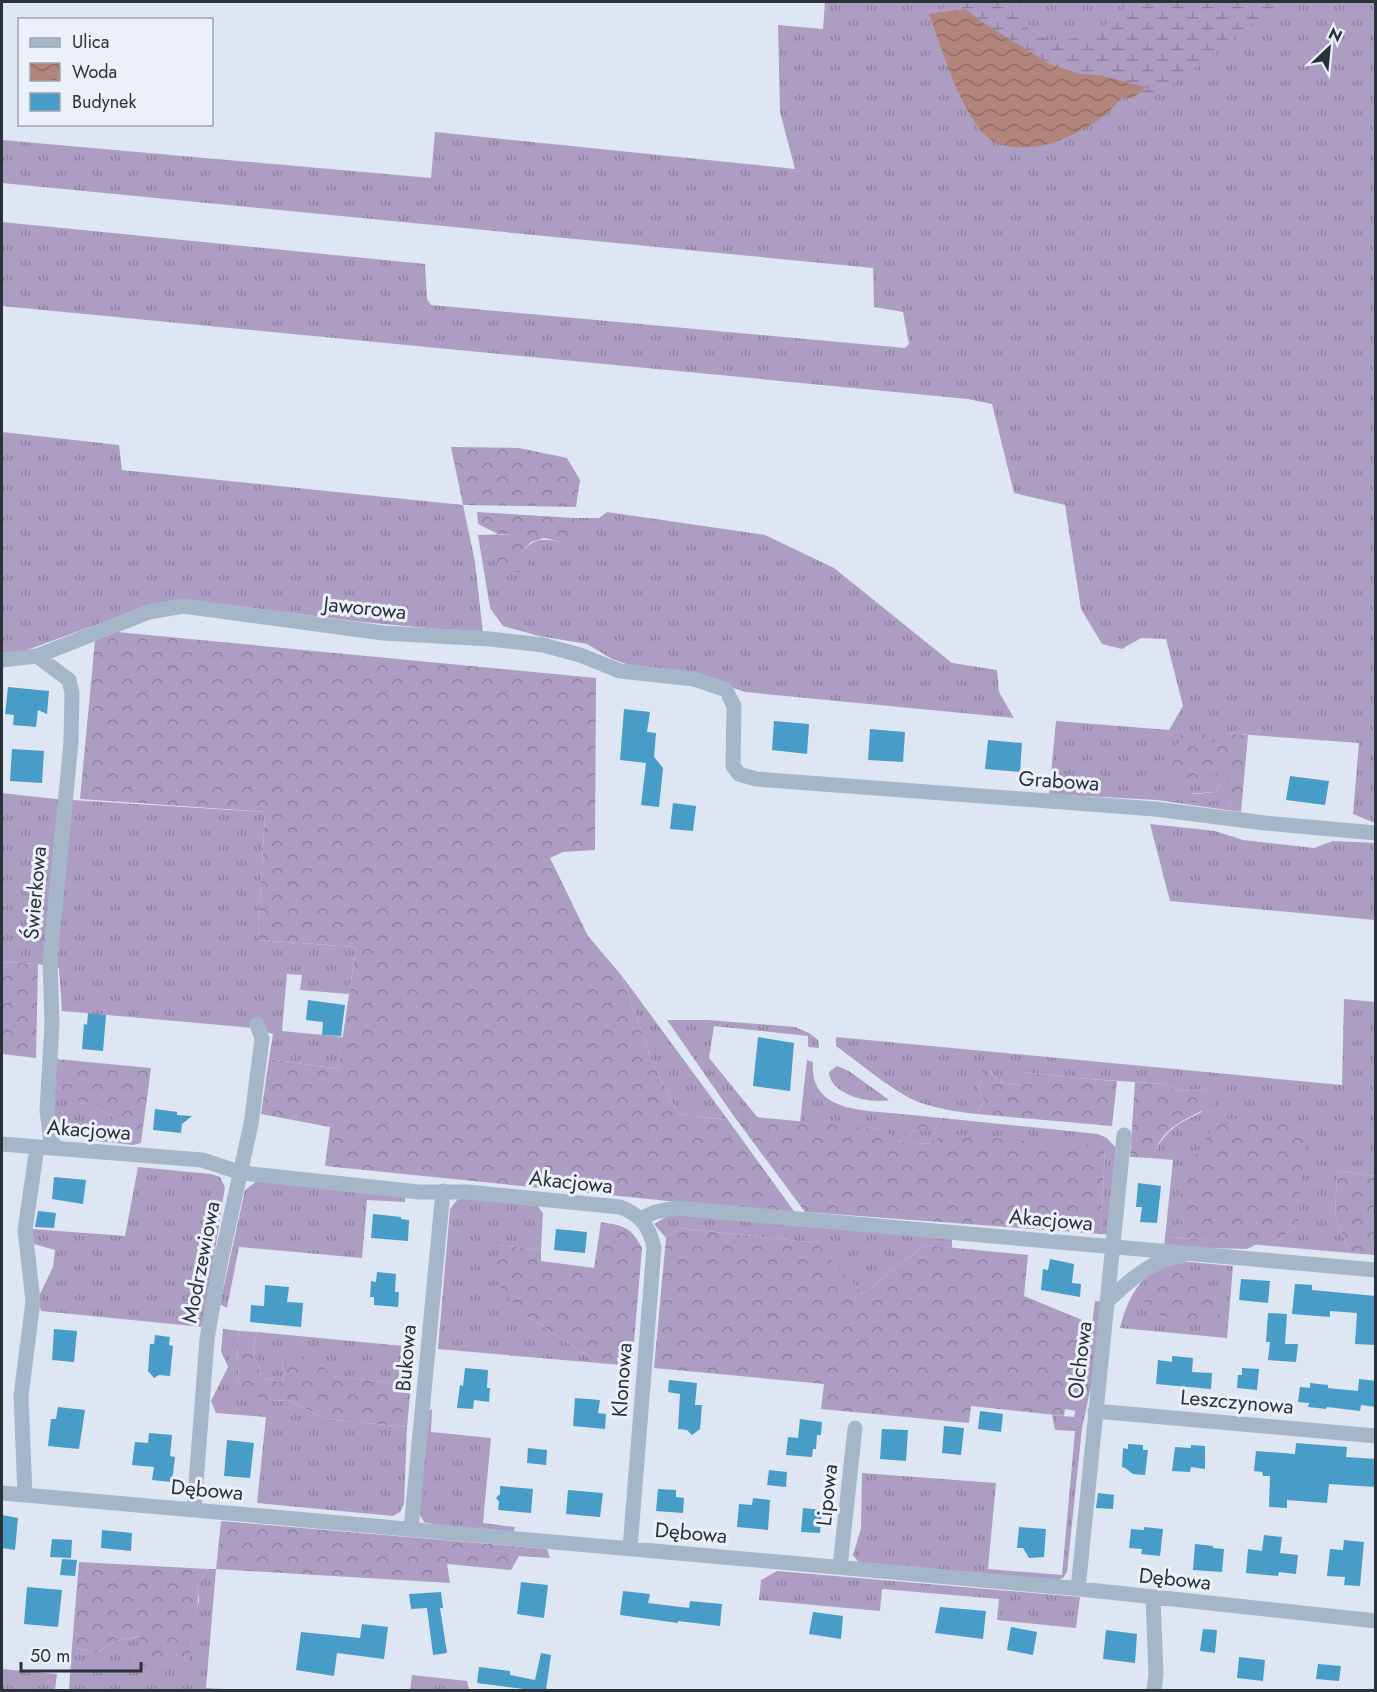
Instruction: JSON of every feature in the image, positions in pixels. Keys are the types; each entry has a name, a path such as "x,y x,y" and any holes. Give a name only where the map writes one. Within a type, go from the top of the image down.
{"street":[{"name":"Jaworowa","path":"2,660 37,656 149,612 183,606 384,633 490,639 543,645 580,655 620,671 694,679 726,690 734,706 733,766 739,774"},
{"name":"Świerkowa","path":"37,656 69,680 72,693 71,742 50,960 52,1024 46,1111 51,1141 57,1148"},
{"name":"Grabowa","path":"739,774 756,779 1155,809 1265,823 1376,833"},
{"name":"Modrzewiowa","path":"194,1510 207,1339 219,1269 251,1124 262,1039 257,1024"},
{"name":"Olchowa","path":"1078,1589 1125,1135"},
{"name":"Akacjowa","path":"2,1144 202,1160 242,1173 419,1192 442,1191 620,1207 640,1218 675,1208 1376,1270"},
{"path":"25,1495 21,1396 33,1301 26,1230 37,1147"},
{"name":"Bukowa","path":"411,1529 442,1191"},
{"name":"Klonowa","path":"630,1548 654,1248 651,1235 640,1218"},
{"name":"Akacjowa","path":"1108,1301 1138,1274 1156,1264 1177,1256 1206,1254"},
{"name":"Leszczynowa","path":"1095,1411 1376,1436"},
{"name":"Lipowa","path":"840,1567 855,1428"},
{"name":"Dębowa","path":"2,1493 1078,1589 1376,1621"},
{"path":"1153,1598 1156,1675 1154,1690"}],"green space":[{"path":"825,2 1375,2 1375,823 1353,814 1359,743 1223,733 1184,783 1226,770 1227,777 1214,792 1190,794 1228,798 1230,805 1241,812 1157,800 1049,794 1056,721 1169,730 1183,706 1166,639 1141,638 1122,649 1102,644 1081,609 1065,505 1014,493 992,404 968,399 2,306 2,222 425,264 427,299 431,305 905,348 909,344 903,312 874,307 873,268 2,183 2,140 431,178 435,132 795,169 780,112 778,25 823,29"},
{"path":"955,2 1019,2 1021,15 1030,33 1058,42 1099,31 1131,2 1282,2 1161,93 1133,98 1146,87 1099,75 1080,74 1050,64 965,9 929,14"},
{"path":"2,432 119,445 122,470 463,505 475,562 483,633 362,622 190,600 120,616 27,650 2,654"},
{"path":"451,447 519,448 567,458 580,480 576,507 463,505"},
{"path":"477,512 575,518 578,527 574,535 562,542 544,538 531,542 518,556 525,560 530,571 515,572 501,568 494,561 499,551 515,534 498,534 478,524"},
{"path":"607,512 765,535 834,568 952,663 997,670 999,692 1014,718 745,692 722,684 632,666 612,659 587,644 539,636 503,626 490,608 478,535 516,534 499,551 518,556 537,541 562,542 577,527 575,518 599,518"},
{"path":"96,630 596,678 595,850 563,852 550,858 588,936 622,976 651,1059 678,1114 728,1120 796,1214 325,1166 330,1127 261,1114 269,1059 338,1069 356,947 258,940 265,812 80,799"},
{"path":"1182,730 1204,732 1212,744 1223,733 1248,735 1241,812 1230,805 1228,798 1204,803 1179,800 1178,796 1214,792 1227,777 1225,771 1184,783 1171,775 1174,755"},
{"path":"2,793 56,799 265,812 258,940 356,947 349,994 300,990 302,975 287,974 282,1031 343,1037 338,1069 269,1059 273,1034 254,1028 62,1011 59,968 2,962"},
{"path":"1150,824 1215,831 1243,840 1314,848 1333,841 1375,843 1375,920 1170,901"},
{"path":"2,962 38,964 36,1058 2,1054"},
{"path":"622,976 728,1120 678,1114 651,1059"},
{"path":"1344,999 1375,1002 1375,1176 1337,1171 1335,1217 1350,1253 1271,1246 1298,1225 1185,1217 1172,1237 1257,1244 1247,1249 1164,1247 1173,1160 1151,1158 1172,1129 1202,1112 1207,1089 1180,1091 1165,1084 1025,1072 1021,1085 998,1082 991,1071 983,1067 983,1077 978,1086 984,1101 977,1114 921,1103 889,1085 836,1046 836,1037 1342,1085"},
{"path":"667,1020 708,1020 795,1027 818,1040 819,1048 808,1047 808,1036 714,1026 709,1058 758,1118 733,1115"},
{"path":"56,1059 151,1068 141,1143 123,1134 111,1115 66,1096 54,1083"},
{"path":"807,1060 813,1062 814,1079 820,1091 830,1100 856,1109 901,1114 901,1138 907,1138 916,1129 935,1129 942,1118 1098,1134 1107,1138 1116,1148 1114,1235 1101,1234 1105,1149 946,1135 928,1144 896,1141 884,1129 800,1122"},
{"path":"837,1066 849,1071 889,1100 872,1101 843,1092 831,1080 829,1072"},
{"path":"987,1066 998,1082 1021,1085 1020,1076 1025,1072 1117,1081 1112,1126 977,1114 984,1101 978,1086 983,1077 982,1067"},
{"path":"1135,1082 1165,1084 1180,1091 1207,1089 1216,1094 1216,1103 1168,1131 1151,1158 1130,1157"},
{"path":"54,1083 67,1096 111,1115 123,1134 141,1143 133,1145 64,1137 57,1133 53,1112"},
{"path":"901,1114 942,1118 935,1129 916,1129 907,1138 901,1138"},
{"path":"733,1115 885,1129 896,1141 928,1144 946,1134 1105,1148 1101,1234 805,1212"},
{"path":"1220,1118 1306,1125 1298,1225 1271,1246 1173,1237 1171,1233 1174,1225 1183,1223 1185,1217 1179,1211 1182,1175"},
{"path":"138,1167 211,1174 220,1177 225,1187 203,1327 41,1311 38,1298 53,1267 55,1250 34,1244 32,1229 125,1236"},
{"path":"1337,1171 1375,1176 1375,1255 1350,1253 1335,1217"},
{"path":"257,1181 405,1197 405,1202 367,1200 362,1258 239,1247 227,1308 220,1304 245,1190"},
{"path":"467,1197 536,1204 543,1213 541,1250 499,1245 525,1315 598,1363 438,1349 450,1209 457,1200"},
{"path":"671,1214 952,1237 952,1248 924,1245 863,1294 816,1243 679,1228 666,1238 654,1224"},
{"path":"601,1222 616,1225 631,1232 642,1248 632,1366 598,1363 525,1315 505,1295 495,1275 499,1245 541,1250 541,1261 594,1268"},
{"path":"679,1228 817,1243 863,1294 924,1245 1028,1255 1024,1296 1092,1324 1077,1411 1065,1409 1064,1416 971,1406 969,1423 821,1409 824,1384 654,1368 666,1238"},
{"path":"1190,1262 1233,1266 1227,1338 1120,1328 1130,1299 1148,1276 1166,1265"},
{"path":"1167,1265 1212,1297 1221,1314 1216,1323 1172,1319 1142,1309 1155,1269"},
{"path":"1095,1301 1105,1302 1082,1428 1067,1572 1063,1578 1055,1582 859,1563 853,1555 861,1528 862,1473 996,1483 988,1569 1062,1575 1075,1431 1055,1430 1052,1415 1074,1417"},
{"path":"223,1329 240,1331 237,1344 239,1384 271,1401 288,1400 326,1419 407,1427 404,1504 400,1512 393,1516 257,1503 266,1417 216,1413 211,1401 228,1367 221,1351"},
{"path":"240,1331 257,1332 253,1350 262,1378 284,1383 282,1362 292,1353 316,1360 333,1376 411,1385 407,1427 326,1419 288,1400 271,1401 248,1394 239,1385 237,1344"},
{"path":"257,1332 414,1347 411,1385 332,1376 316,1360 282,1362 284,1383 262,1378 253,1350"},
{"path":"432,1409 431,1432 491,1438 483,1523 515,1527 513,1534 424,1522 418,1512 427,1413"},
{"path":"221,1521 547,1549 550,1558 519,1556 511,1570 447,1564 450,1583 216,1569"},
{"path":"79,1562 208,1569 197,1587 197,1614 189,1660 149,1668 134,1662 140,1636 117,1641 95,1653 72,1647"},
{"path":"208,1569 216,1569 206,1688 235,1690 69,1690 72,1647 95,1653 117,1641 141,1636 134,1662 172,1663 188,1660 199,1600 197,1587"},
{"path":"777,1571 1080,1597 1076,1628 997,1620 999,1599 882,1589 880,1611 759,1600 761,1580"},
{"path":"2,1669 57,1674 55,1690 2,1690"},
{"path":"412,1675 467,1681 469,1690 410,1690"}],"water":[{"path":"965,9 1050,64 1080,74 1099,75 1146,87 1133,98 1121,98 1100,119 1058,141 1026,148 1010,147 995,142 984,134 964,104 929,14"}],"building":[{"path":"8,687 49,691 47,714 38,710 36,727 13,725 14,715 5,714"},
{"path":"624,709 650,712 647,732 656,733 654,757 663,768 659,807 641,805 646,763 620,760"},
{"path":"774,721 809,724 807,754 772,750"},
{"path":"870,729 905,732 903,762 868,760"},
{"path":"988,740 1022,743 1020,772 985,769"},
{"path":"12,749 44,751 42,783 10,781"},
{"path":"1290,776 1329,781 1325,805 1286,800"},
{"path":"673,803 696,806 693,831 670,829"},
{"path":"308,1000 345,1005 341,1036 322,1035 323,1022 306,1020"},
{"path":"88,1013 106,1015 103,1051 82,1049 84,1024 87,1025"},
{"path":"758,1037 794,1043 790,1091 753,1086"},
{"path":"155,1109 177,1112 177,1115 192,1116 182,1124 181,1133 153,1130"},
{"path":"54,1177 86,1180 83,1204 52,1199"},
{"path":"1138,1183 1161,1186 1157,1223 1140,1222 1142,1207 1136,1207"},
{"path":"38,1211 56,1213 54,1228 35,1227"},
{"path":"373,1214 409,1220 408,1241 371,1238"},
{"path":"556,1229 587,1232 585,1253 554,1250"},
{"path":"1050,1259 1074,1264 1072,1283 1081,1284 1080,1297 1041,1290 1043,1269 1048,1270"},
{"path":"377,1272 396,1274 395,1292 399,1292 398,1307 374,1305 374,1297 370,1297 371,1281 376,1282"},
{"path":"1241,1279 1270,1281 1268,1303 1239,1300"},
{"path":"1295,1284 1312,1285 1312,1290 1376,1296 1376,1345 1355,1344 1357,1313 1330,1311 1330,1317 1292,1314"},
{"path":"265,1285 289,1287 287,1302 303,1303 301,1327 250,1322 251,1305 264,1306"},
{"path":"1268,1313 1287,1314 1285,1344 1298,1344 1296,1362 1268,1360 1270,1342 1266,1342"},
{"path":"54,1329 77,1331 74,1362 52,1360"},
{"path":"155,1335 170,1337 169,1345 173,1346 170,1376 159,1375 154,1378 148,1371 150,1344 154,1344"},
{"path":"1172,1356 1193,1358 1192,1372 1212,1373 1211,1389 1156,1384 1158,1360 1172,1362"},
{"path":"465,1368 488,1370 489,1402 474,1400 473,1409 457,1408"},
{"path":"1242,1368 1259,1369 1257,1390 1237,1388 1238,1375 1242,1375"},
{"path":"1359,1379 1376,1381 1376,1407 1361,1405 1360,1411 1327,1407 1326,1409 1308,1407 1309,1403 1298,1402 1300,1387 1310,1388 1310,1383 1328,1385 1328,1388 1358,1391"},
{"path":"669,1380 697,1383 695,1405 702,1405 700,1429 692,1435 687,1430 678,1429 680,1394 668,1392"},
{"path":"575,1398 600,1400 598,1413 606,1414 605,1429 573,1426"},
{"path":"58,1407 85,1410 79,1449 48,1446 51,1419 56,1419"},
{"path":"980,1411 1003,1414 1001,1432 978,1429"},
{"path":"800,1419 822,1422 821,1435 817,1435 816,1449 813,1449 812,1457 786,1455 788,1437 798,1438"},
{"path":"944,1426 964,1428 961,1455 942,1453"},
{"path":"882,1429 908,1430 906,1461 880,1459"},
{"path":"149,1433 172,1435 170,1456 175,1457 172,1482 152,1480 154,1467 132,1465 135,1442 148,1443"},
{"path":"227,1440 254,1443 250,1478 224,1476"},
{"path":"1296,1443 1347,1447 1346,1457 1376,1459 1376,1487 1329,1484 1327,1503 1287,1500 1287,1508 1269,1507 1270,1476 1263,1476 1262,1472 1254,1471 1256,1451 1295,1454"},
{"path":"1128,1444 1143,1445 1143,1450 1148,1450 1145,1475 1133,1474 1122,1467 1123,1448 1128,1449"},
{"path":"1191,1445 1205,1446 1205,1469 1191,1467 1190,1472 1172,1471 1175,1447 1191,1448"},
{"path":"528,1448 547,1450 546,1465 527,1463"},
{"path":"769,1470 787,1472 786,1487 767,1485"},
{"path":"500,1486 533,1489 531,1513 498,1510 499,1502 496,1498 500,1494"},
{"path":"658,1489 676,1490 676,1497 684,1498 683,1513 656,1511"},
{"path":"568,1490 603,1493 600,1517 566,1514"},
{"path":"1098,1493 1114,1495 1113,1509 1096,1508"},
{"path":"753,1498 770,1500 768,1530 737,1527 739,1504 752,1505"},
{"path":"803,1508 822,1510 820,1533 801,1532"},
{"path":"2,1515 18,1518 15,1550 2,1548"},
{"path":"1019,1527 1046,1529 1044,1557 1029,1558 1023,1548 1017,1548"},
{"path":"1144,1527 1163,1529 1160,1556 1141,1554 1142,1549 1129,1548 1131,1529 1144,1530"},
{"path":"102,1530 132,1533 131,1551 101,1548"},
{"path":"1264,1535 1282,1537 1280,1553 1298,1555 1296,1574 1279,1572 1278,1576 1246,1573 1248,1549 1262,1551"},
{"path":"52,1539 72,1540 71,1558 50,1557"},
{"path":"1344,1540 1364,1542 1360,1586 1344,1585 1345,1577 1327,1576 1330,1549 1343,1550"},
{"path":"1195,1544 1224,1549 1222,1572 1193,1570"},
{"path":"62,1559 77,1560 75,1576 60,1575"},
{"path":"521,1582 548,1585 544,1618 517,1614"},
{"path":"27,1587 62,1590 58,1627 24,1624"},
{"path":"623,1591 650,1594 648,1603 689,1608 690,1601 722,1604 720,1626 620,1615"},
{"path":"441,1592 443,1608 440,1608 447,1653 433,1655 427,1608 411,1609 409,1594"},
{"path":"940,1607 986,1611 983,1639 935,1633"},
{"path":"813,1612 843,1616 841,1639 809,1634"},
{"path":"362,1624 388,1627 384,1659 337,1653 334,1676 296,1670 301,1632 360,1638"},
{"path":"1011,1627 1037,1632 1033,1655 1007,1650"},
{"path":"1203,1629 1217,1630 1215,1653 1200,1651"},
{"path":"1106,1630 1137,1634 1135,1663 1103,1659"},
{"path":"541,1653 551,1655 546,1690 477,1683 479,1667 510,1671 510,1675 535,1680"},
{"path":"1239,1657 1265,1660 1263,1681 1237,1678"},
{"path":"1318,1664 1341,1666 1339,1681 1316,1679"}]}
